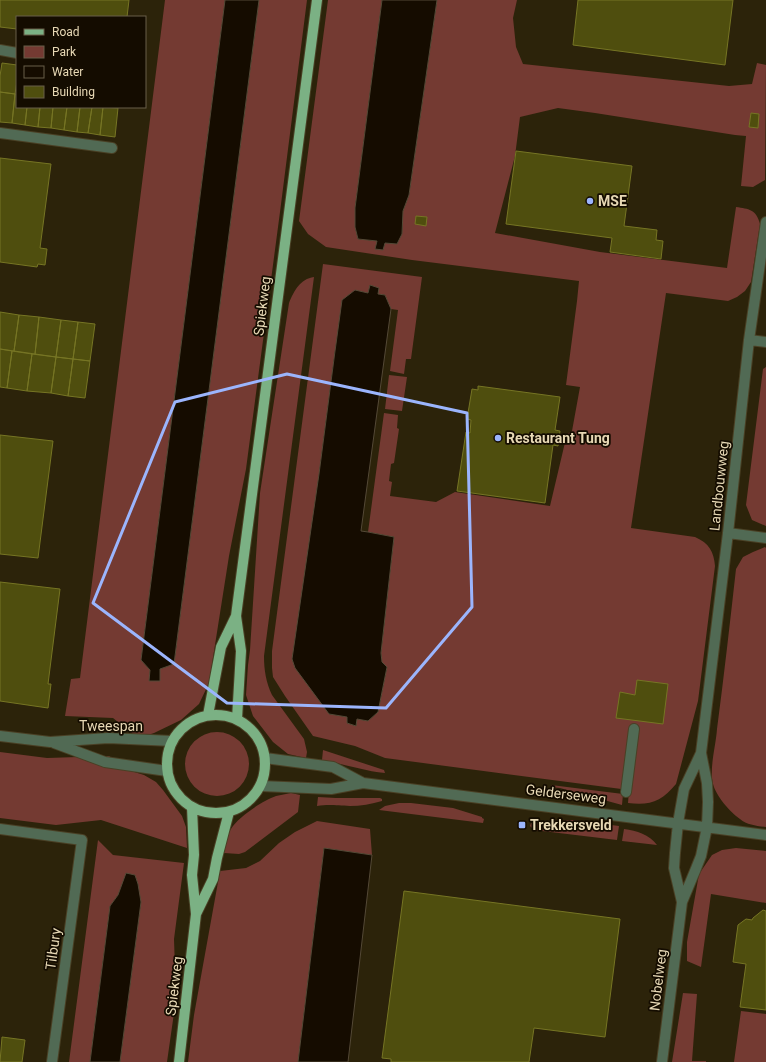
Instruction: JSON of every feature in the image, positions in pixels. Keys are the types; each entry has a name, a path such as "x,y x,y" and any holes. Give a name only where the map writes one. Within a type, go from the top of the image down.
{"main road":[{"name":"Spiekweg","path":"237,719 241,651 236,616 317,0"},
{"name":"Spiekweg","path":"208,715 221,647 236,616"},
{"path":"208,715 223,715 237,719 251,728 261,742 265,758 265,772 261,786 253,798 242,807 229,812 210,814 192,807 180,798 171,786 167,771 167,756 172,741 181,729 193,720 208,715"},
{"name":"Spiekweg","path":"179,1062 196,914 192,875 194,855 192,807"},
{"name":"Spiekweg","path":"196,914 213,879 229,812"}],"street":[{"path":"0,50 16,53"},
{"path":"0,133 112,148"},
{"name":"Landbouwweg","path":"678,823 684,789 701,753 728,533 749,340 766,222"},
{"path":"749,340 766,342"},
{"path":"728,533 766,538"},
{"path":"626,792 634,729"},
{"name":"Tweespan","path":"0,736 50,742 108,738 172,741"},
{"name":"Tweespan","path":"50,742 105,762 167,771"},
{"name":"Landbouwweg","path":"701,753 707,783 707,827"},
{"name":"Gelderseweg","path":"265,758 333,768 363,783"},
{"name":"Gelderseweg","path":"261,786 331,789 363,783 766,835"},
{"name":"Nobelweg","path":"678,823 674,853 674,868 682,902"},
{"name":"Nobelweg","path":"662,1062 682,902 701,856 707,827"},
{"name":"Tilbury","path":"0,829 82,840 52,1062"}],"highlighted area":[{"path":"287,374 467,413 472,607 386,708 227,703 93,603 175,402"}],"green space":[{"path":"165,0 225,0 141,660 150,670 150,681 160,669 174,664 259,0 307,0 246,469 229,556 209,683 199,704 181,720 145,736 134,735 113,718 65,716 71,679 80,678"},
{"path":"328,0 382,0 355,208 355,227 358,239 377,241 383,250 385,243 402,234 403,211 409,195 437,0 517,0 513,18 516,47 523,64 729,86 752,84 757,63 766,65 765,180 753,187 741,186 746,136 558,108 520,117 515,156 495,233 600,252 727,268 736,207 745,208 754,213 760,224 751,282 745,291 737,297 728,301 666,293 631,528 700,539 710,548 715,566 698,701 676,784 666,795 655,801 643,804 628,803 629,790 385,758 355,746 313,736 273,677 272,651 323,264 422,277 411,359 406,359 404,374 390,371 398,310 391,309 385,295 378,294 374,287 370,285 368,293 335,351 319,474 329,714 347,717 347,723 356,726 357,719 368,721 378,712 387,667 382,662 381,653 394,537 368,532 384,413 398,415 397,428 399,429 394,463 391,464 389,481 392,482 390,496 436,502 455,492 550,506 567,434 572,431 580,387 566,385 579,281 412,260 326,247 308,234 299,221"},
{"path":"314,277 264,656 266,676 272,695 304,739 307,752 306,758 288,754 273,742 253,716 246,695 260,493 289,303 298,286 305,280"},
{"path":"766,367 766,526 752,520 746,505 763,369"},
{"path":"389,375 407,377 402,411 385,409"},
{"path":"765,547 766,827 746,823 732,812 720,799 713,784 712,778 713,757 725,669 736,569 743,557"},
{"path":"217,732 235,738 243,746 249,764 243,782 235,790 217,796 199,790 191,782 185,764 191,746 199,738"},
{"path":"323,750 384,770 385,773 369,771 322,760"},
{"path":"0,752 47,758 109,756 131,771 144,775 156,782 163,790 182,816 186,827 187,848 101,820 56,825 0,818"},
{"path":"551,785 623,794 622,805 560,788 551,787"},
{"path":"291,793 300,795 298,812 245,852 239,854 224,853 228,835 234,824 239,819 257,805 270,798"},
{"path":"318,797 380,798 382,801 358,806 317,806"},
{"path":"399,803 453,808 482,817 484,819 483,823 379,810 385,806"},
{"path":"573,820 619,826 617,840 534,830 530,826 531,823"},
{"path":"317,821 370,829 372,855 324,848 298,1062 188,1062 194,1015 220,871 246,868 260,861 279,843 295,832"},
{"path":"624,829 642,834 650,838 657,845 622,841"},
{"path":"98,840 113,855 184,863 174,939 176,999 167,1062 120,1062 141,902 127,873 118,895 110,906 90,1062 69,1062"},
{"path":"736,848 766,851 766,903 711,894 701,967 687,961 687,942 699,874 712,855 722,850"},
{"path":"683,993 697,994 692,1061 706,1062 672,1062"},
{"path":"741,1011 766,1014 766,1062 734,1062"}],"water":[{"path":"225,0 259,0 174,664 160,669 160,681 149,681 150,670 141,660"},
{"path":"382,0 437,0 409,195 403,211 402,234 397,244 385,243 383,250 375,249 377,241 358,239 355,227 355,208"},
{"path":"370,285 379,288 378,294 385,295 391,309 361,531 394,537 381,653 382,662 387,667 378,712 368,721 357,719 356,726 347,723 347,717 329,714 295,668 292,659 319,474 342,300 355,290 368,293"},
{"path":"324,848 372,855 348,1062 298,1062"},
{"path":"126,873 135,875 141,902 120,1062 90,1062 110,906 118,895"}],"building":[{"path":"0,0 129,0 127,16 16,16 16,29 0,27"},
{"path":"578,0 733,0 725,65 573,45"},
{"path":"2,63 16,65 15,94 0,92"},
{"path":"0,92 15,94 12,123 0,122"},
{"path":"16,94 16,108 27,108 25,125 12,123"},
{"path":"27,108 40,108 38,127 25,125"},
{"path":"40,108 53,108 51,128 38,127"},
{"path":"53,108 67,108 64,130 51,128"},
{"path":"67,108 80,108 77,132 64,130"},
{"path":"80,108 92,108 88,133 77,132"},
{"path":"92,108 103,108 100,135 88,133"},
{"path":"103,108 118,108 115,137 100,135"},
{"path":"751,113 759,114 758,128 749,127"},
{"path":"516,151 632,166 624,226 657,230 656,240 663,241 661,259 610,252 612,238 506,224"},
{"path":"0,158 51,164 40,248 47,249 45,265 38,264 37,267 0,262"},
{"path":"416,216 427,217 426,226 415,224"},
{"path":"0,312 19,315 14,351 0,349"},
{"path":"19,315 39,317 35,354 14,351"},
{"path":"39,317 61,320 56,357 35,354"},
{"path":"61,320 78,322 73,359 56,357"},
{"path":"78,322 95,324 90,361 73,359"},
{"path":"0,349 12,351 7,388 0,387"},
{"path":"12,351 32,354 27,391 7,388"},
{"path":"32,354 56,357 51,393 27,391"},
{"path":"56,357 73,359 68,396 51,393"},
{"path":"73,359 90,361 85,398 68,396"},
{"path":"478,386 560,397 555,430 560,431 558,446 553,445 545,503 457,491 466,432 470,433 471,420 467,419 472,389 478,390"},
{"path":"0,435 53,441 38,558 0,554"},
{"path":"0,582 60,589 48,684 51,684 48,708 0,701"},
{"path":"637,680 668,684 663,724 616,718 620,692 635,695"},
{"path":"404,891 620,919 605,1037 534,1028 529,1062 391,1062 391,1059 382,1058"},
{"path":"763,910 766,911 766,1010 740,1007 746,964 733,962 738,925 746,919 752,920"},
{"path":"2,1037 25,1040 22,1062 0,1062"}],"place":[{"name":"MSE","path":"590,201"},
{"name":"Restaurant Tung","path":"498,438"},
{"name":"Trekkersveld","path":"522,825"}]}
